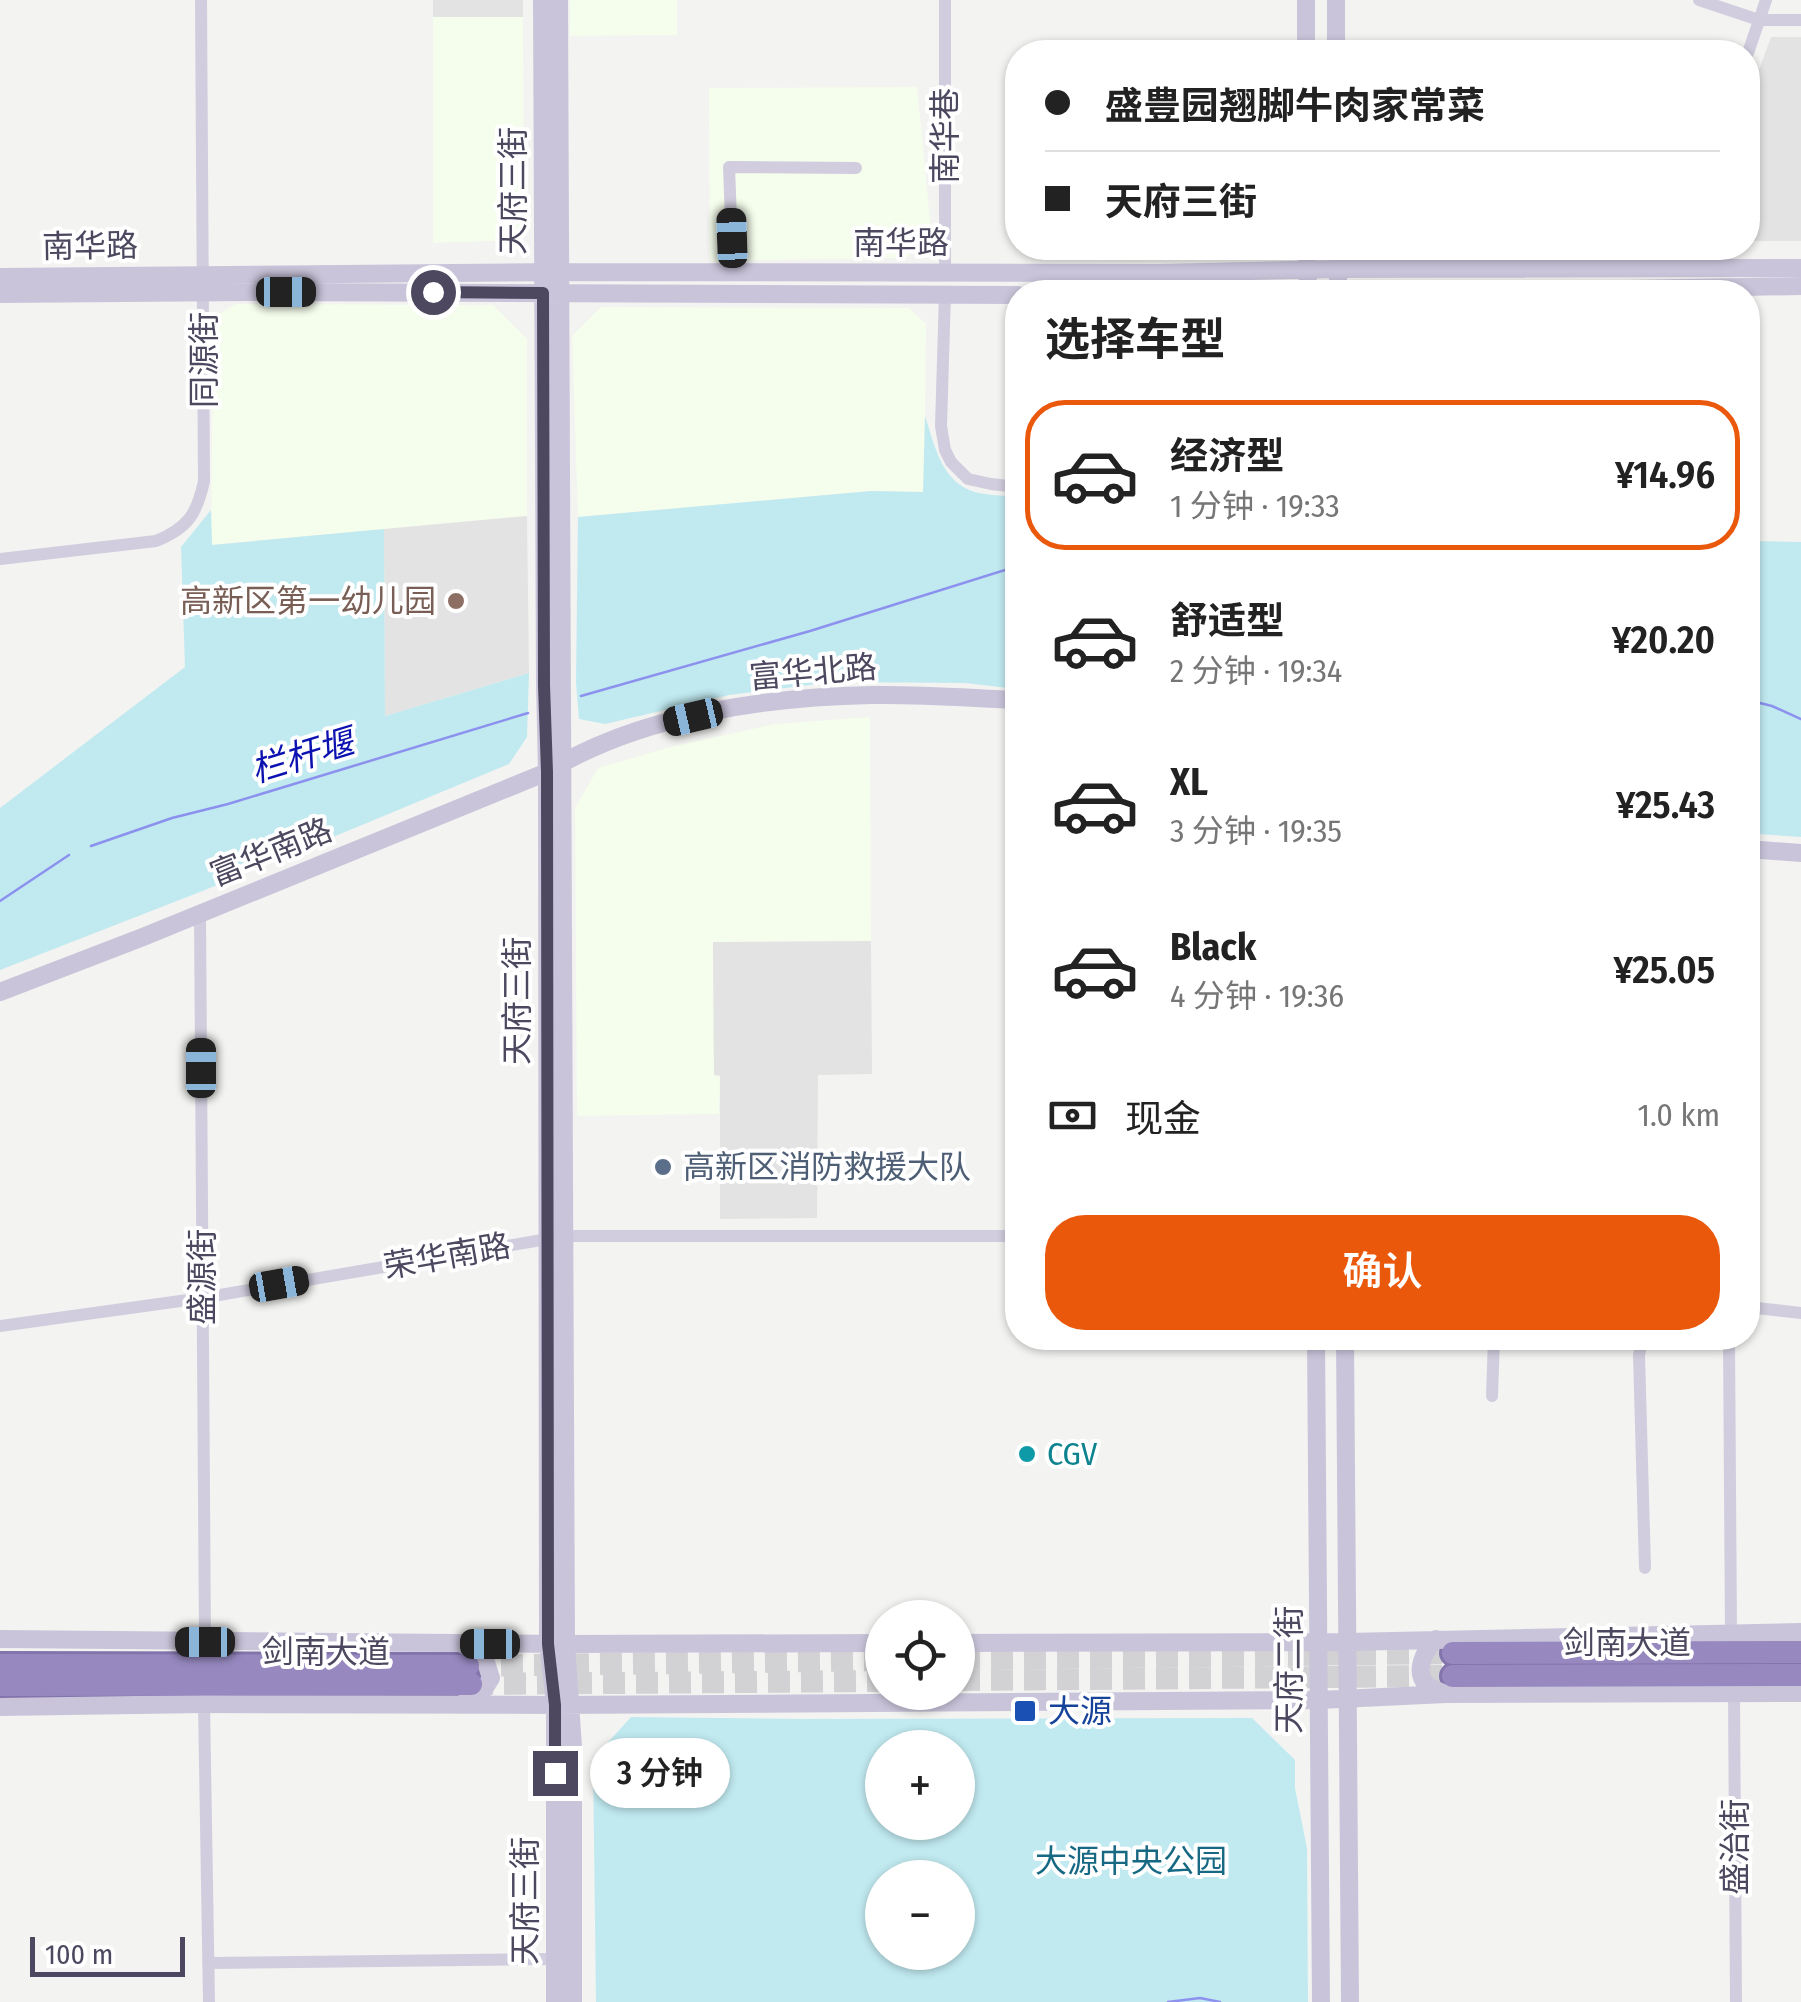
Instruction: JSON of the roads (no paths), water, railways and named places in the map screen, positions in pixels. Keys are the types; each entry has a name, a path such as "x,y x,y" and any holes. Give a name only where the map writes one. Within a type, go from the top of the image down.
{"highway":[{"name":"剑南大道","path":"1447,1666 1801,1652"},
{"name":"剑南大道","path":"0,1665 467,1665"},
{"name":"剑南大道","path":"0,1686 467,1665"},
{"name":"剑南大道","path":"1447,1666 1801,1675"}],"main road":[{"name":"天府三街","path":"542,0 552,293 558,1644 574,2002"},
{"name":"天府三街","path":"551,272 558,0"},
{"path":"1306,0 1306,40"},
{"path":"1336,0 1336,40"},
{"path":"1308,260 1308,280"},
{"path":"1338,260 1338,280"},
{"name":"南华路","path":"1738,280 1801,268"},
{"name":"南华路","path":"0,294 551,272 1670,269 1711,280"},
{"name":"南华路","path":"0,277 552,293 1005,295"},
{"name":"南华路","path":"1760,284 1801,286"},
{"name":"富华北路","path":"555,767 624,735 714,712 785,701 877,695 1005,700"},
{"name":"富华南路","path":"0,992 555,767"},
{"path":"1760,850 1801,853"},
{"name":"天府二街","path":"1316,1350 1321,2002"},
{"name":"天府二街","path":"1345,1350 1350,2002"},
{"path":"0,1707 1319,1700 1348,1697 1447,1666 1732,1634 1801,1632"},
{"path":"0,1639 205,1642 467,1665 558,1644 865,1643"},
{"path":"975,1643 1348,1642 1447,1666 1734,1693 1801,1693"},
{"path":"458,1705 481,1694 491,1678 484,1656 467,1665"},
{"name":"天府三街","path":"555,2002 563,1704"}],"street":[{"name":"同源街","path":"0,559 156,541 176,533 200,503 204,481 201,0"},
{"name":"南华巷","path":"945,0 945,272"},
{"path":"1699,0 1759,20 1801,20"},
{"path":"1752,40 1766,0"},
{"path":"732,272 730,167 856,168"},
{"path":"1670,269 1673,260"},
{"path":"945,294 945,450 968,479 1005,485"},
{"name":"盛源街","path":"200,913 205,1642"},
{"name":"荣华南路","path":"0,1326 202,1298 556,1237 1005,1236"},
{"path":"1760,1308 1801,1313"},
{"path":"1492,1396 1494,1350"},
{"path":"1640,1350 1645,1568"},
{"path":"1729,1350 1732,1634"},
{"name":"盛治街","path":"1734,1693 1736,2002"},
{"path":"204,1704 209,2000"},
{"path":"208,1963 555,1959"}],"waterway":[{"name":"栏杆堰","path":"581,696 1005,570"},
{"name":"栏杆堰","path":"1760,703 1801,719"},
{"name":"栏杆堰","path":"91,846 172,818 528,713"},
{"name":"栏杆堰","path":"0,901 69,855"},
{"path":"1168,2002 1200,1998 1220,2002"}],"tunnel":[{"path":"975,1659 1453,1653"},
{"path":"468,1666 865,1660"},
{"path":"975,1680 1453,1676"},
{"path":"471,1684 865,1681"}],"place":[{"name":"高新区第一幼儿园","path":"456,601"},
{"name":"高新区消防救援大队","path":"663,1167"},
{"name":"CGV","path":"1027,1454"},
{"name":"大源","path":"1025,1711"}],"park label":[{"name":"大源中央公园","path":"1131,1861"}]}
